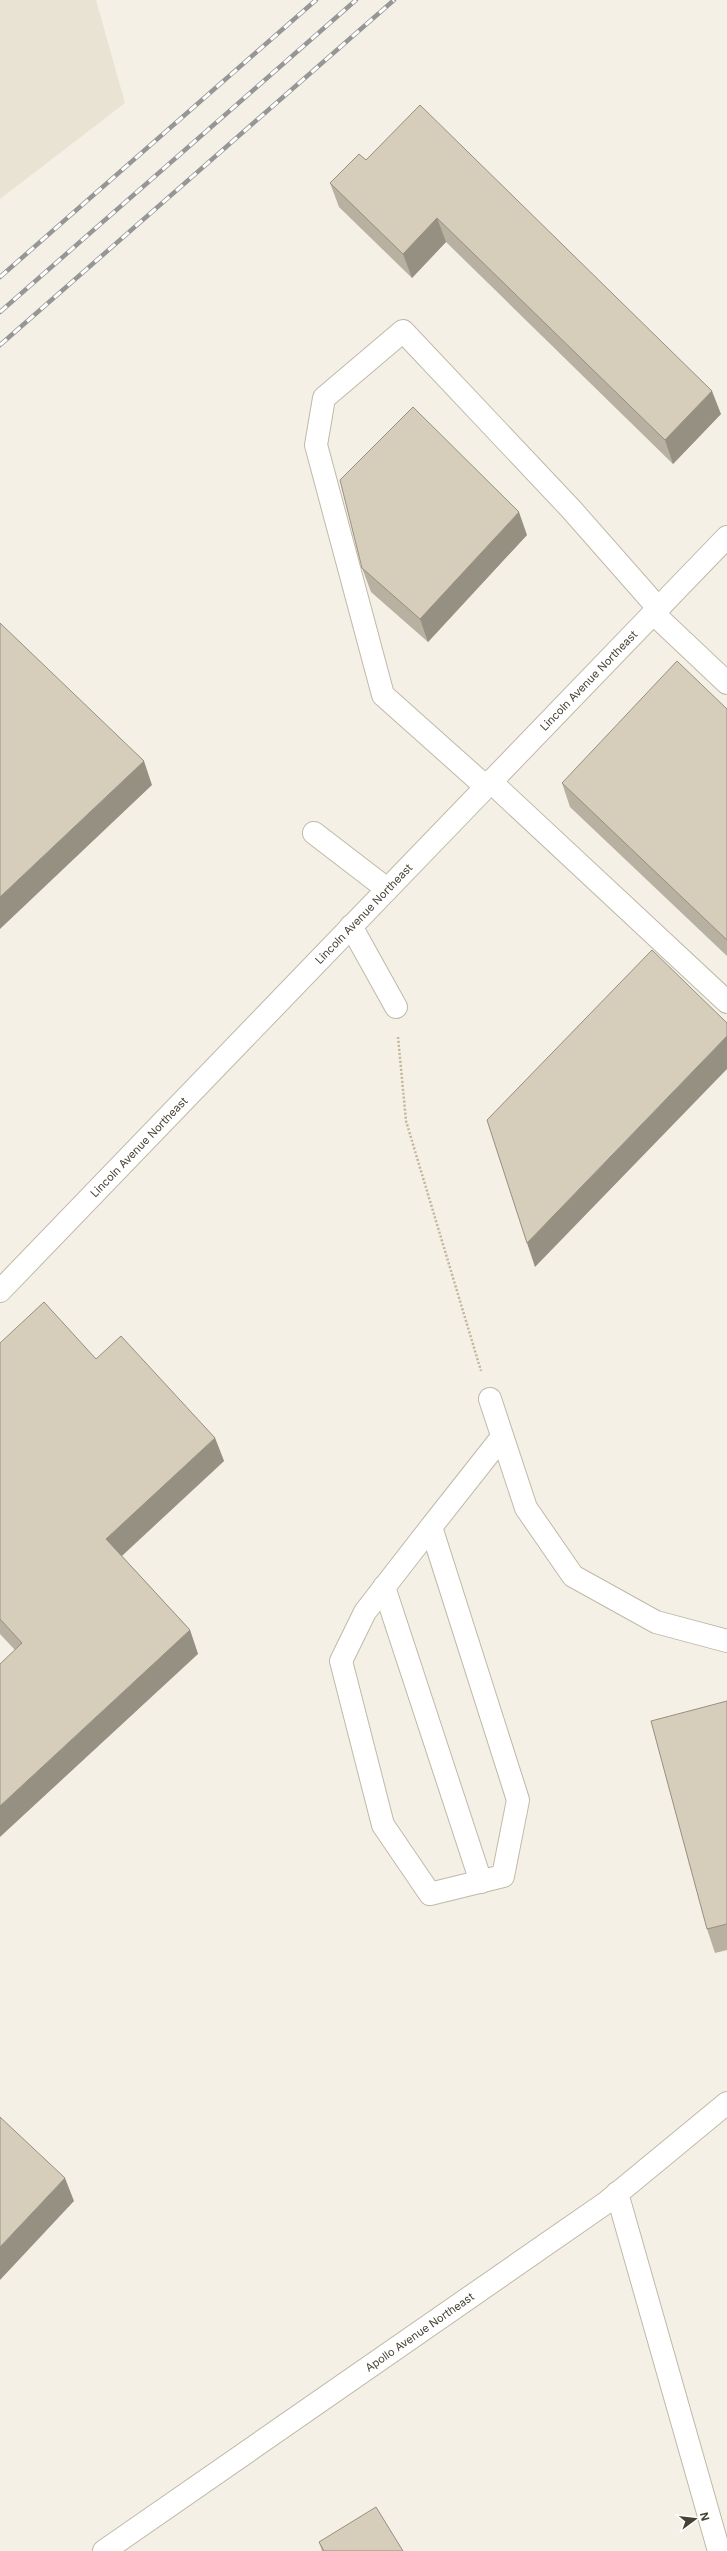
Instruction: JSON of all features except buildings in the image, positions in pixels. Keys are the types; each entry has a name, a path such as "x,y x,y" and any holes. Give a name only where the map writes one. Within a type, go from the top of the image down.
{"street":[{"path":"727,683 656,611 571,509 404,331 324,398 316,445 383,695 488,784 727,1002"},
{"name":"Lincoln Avenue Northeast","path":"0,1291 727,537"},
{"path":"314,833 387,889"},
{"path":"351,926 396,1007"},
{"path":"490,1399 526,1508 573,1576 656,1622 727,1641"},
{"path":"431,1527 518,1800 503,1876 430,1894 383,1825 341,1662 365,1612 384,1587 431,1527 502,1437"},
{"path":"384,1587 481,1882"},
{"name":"Apollo Avenue Northeast","path":"104,2551 617,2193 727,2103"},
{"path":"617,2193 719,2551"}],"path":[{"path":"396,1007 406,1121 490,1399"}],"shaded area":[{"path":"0,0 96,0 125,103 0,199"}],"railway":[{"path":"0,277 316,0"},
{"path":"0,312 356,0"},
{"path":"0,345 394,0"}]}
